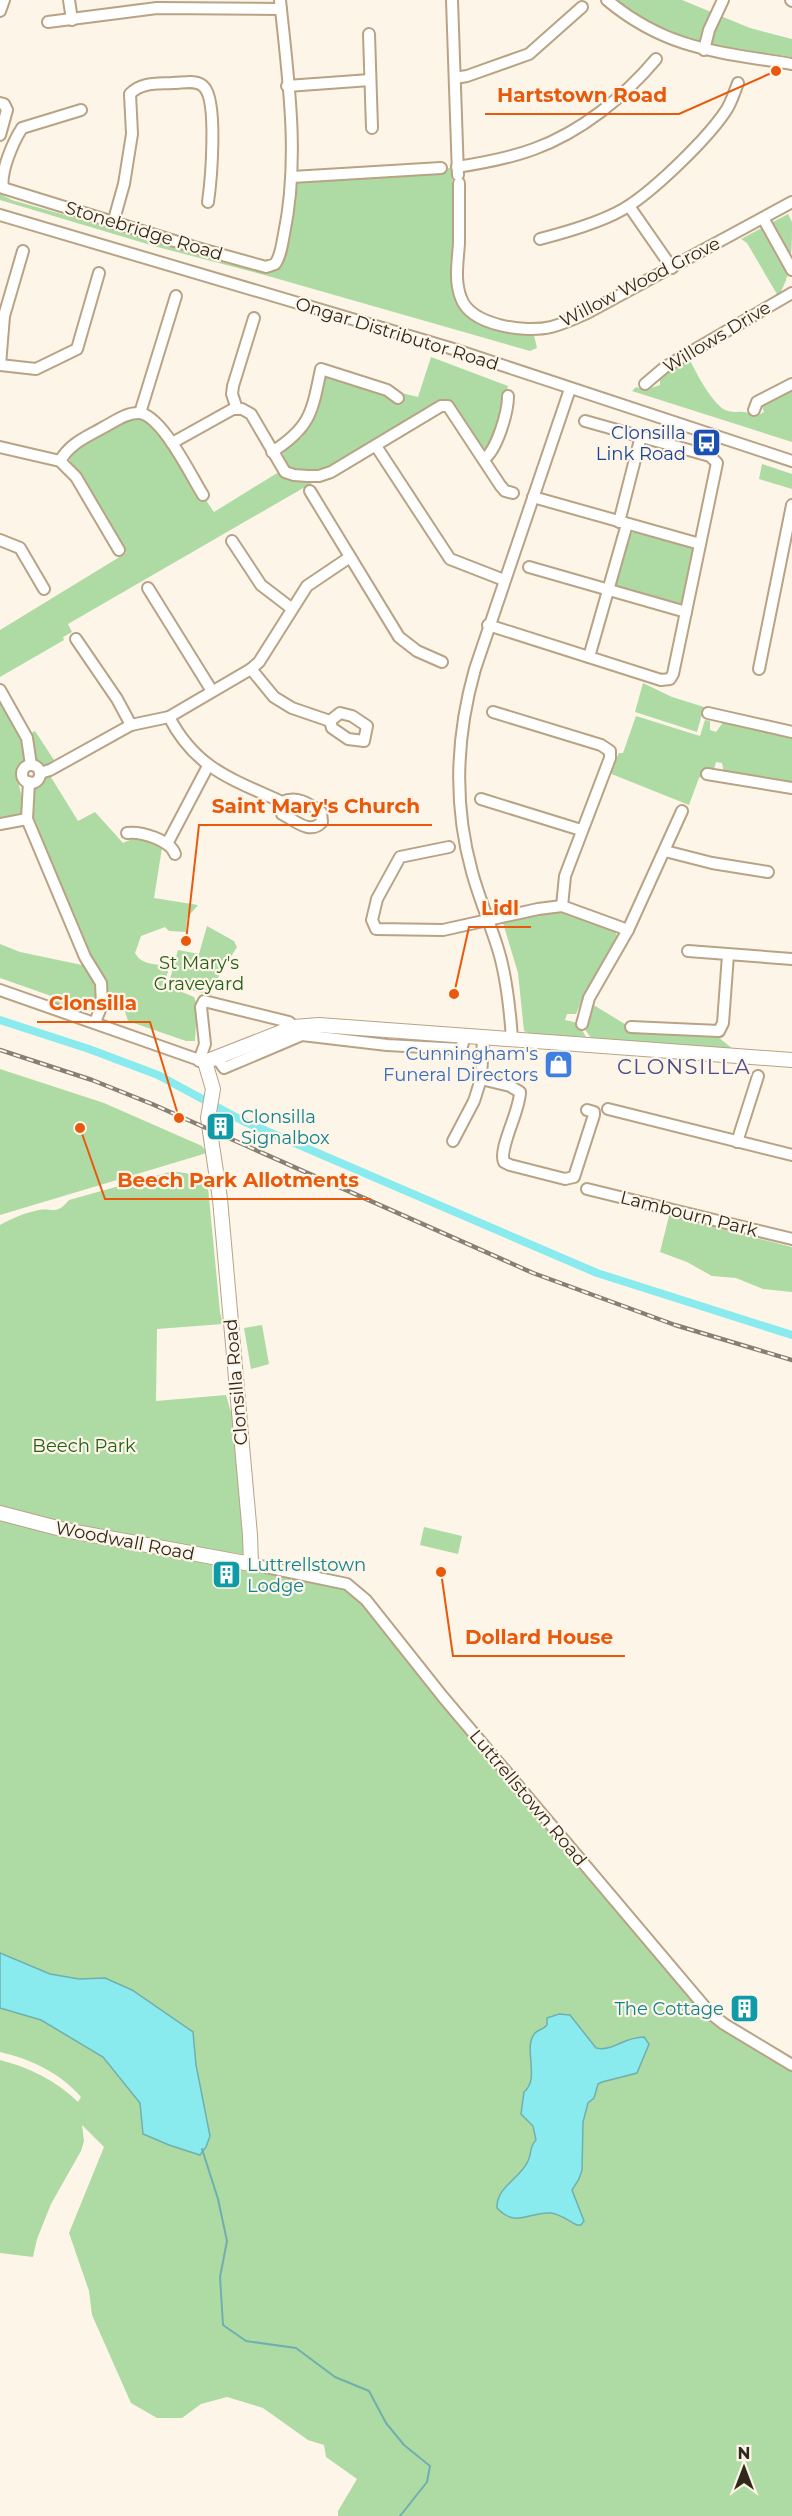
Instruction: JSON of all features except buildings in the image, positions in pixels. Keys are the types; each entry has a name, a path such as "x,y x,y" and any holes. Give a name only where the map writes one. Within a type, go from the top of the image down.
{"main road":[{"path":"207,1061 253,1050 299,1029 387,1037 465,1036 792,1060"},
{"name":"Clonsilla Road","path":"207,1061 213,1089 208,1110 220,1199 250,1535 250,1564"},
{"name":"Woodwall Road","path":"0,1513 65,1530 250,1564"}],"street":[{"path":"0,11 4,0"},
{"path":"69,0 72,20"},
{"name":"Willow Wood Grove","path":"452,0 458,175 456,280 461,299 470,311 505,327 549,328 585,314 792,202"},
{"path":"607,0 641,26 662,36 704,50 792,64"},
{"path":"704,50 709,30 723,0"},
{"path":"48,22 157,8 280,4 292,177 441,168"},
{"path":"455,78 529,54 582,7"},
{"path":"369,34 372,128"},
{"path":"458,175 550,142 616,100 656,59"},
{"path":"287,86 370,80"},
{"path":"113,223 124,184 132,135 130,94 145,85 196,82 208,92 213,135 208,202"},
{"path":"540,239 582,226 629,206 667,174 725,113 738,83"},
{"path":"0,135 7,110 2,104"},
{"path":"1,185 9,150 22,128 81,110"},
{"name":"Stonebridge Road","path":"1,185 113,223 266,267 278,262 292,177"},
{"path":"629,206 672,268"},
{"name":"Ongar Distributor Road","path":"0,215 450,348 792,461"},
{"path":"763,218 792,270"},
{"path":"23,251 4,316 0,365 36,369 76,349 99,273"},
{"name":"Willows Drive","path":"645,384 666,367 792,292"},
{"path":"140,413 176,296"},
{"path":"237,409 232,394 254,318"},
{"path":"272,452 299,433 313,404 321,369 387,390 398,398"},
{"path":"753,410 757,402 792,384"},
{"path":"512,1039 504,972 468,859 463,832 459,785 463,716 488,626 570,389"},
{"path":"484,459 494,448 507,408 508,396"},
{"path":"172,443 237,409 246,410 251,414 285,471 294,475 319,476 331,472 441,406 448,406 500,485 505,491 513,493"},
{"path":"60,461 71,446 129,414 140,413 155,422 172,443 203,495"},
{"path":"488,626 660,680 670,679 673,674 717,468 716,460 710,456 585,421"},
{"path":"589,657 608,590 641,436"},
{"path":"376,446 450,559 504,580"},
{"path":"0,447 60,461 76,477 119,550"},
{"path":"310,491 399,637 417,651 442,662"},
{"path":"532,497 700,544"},
{"path":"759,669 788,544 792,505"},
{"path":"0,540 20,548 44,590"},
{"path":"232,541 261,585 291,608"},
{"path":"40,772 50,770 131,725 169,717 251,669 260,662 291,608 307,586 350,557"},
{"path":"529,567 686,612"},
{"path":"148,588 212,691"},
{"path":"76,639 117,699 131,725"},
{"path":"251,669 274,698 292,708 330,721"},
{"path":"0,690 27,738 31,765"},
{"path":"493,712 601,745 610,751 610,758 565,876 562,906"},
{"path":"708,713 792,732"},
{"path":"169,717 192,753 208,766 282,802"},
{"path":"719,763 712,774 792,788"},
{"path":"29,782 22,773 25,768 31,765 38,768 40,772"},
{"path":"167,844 208,766"},
{"path":"29,782 37,780 40,772"},
{"path":"29,782 27,819 85,957 101,983 102,1005 95,1022"},
{"path":"481,799 581,830"},
{"path":"582,1024 589,998 628,930 682,811"},
{"path":"0,824 27,819"},
{"path":"127,833 137,832 167,844 175,854"},
{"path":"449,847 400,857 377,899 373,913 376,929 433,931 456,929 562,906 628,930"},
{"path":"665,851 718,864 768,872"},
{"path":"688,951 792,959"},
{"path":"631,1027 719,1031 723,1023 728,955"},
{"path":"0,990 207,1061 201,1007 204,1001 289,1022 299,1029"},
{"path":"453,1141 474,1101 482,1079 483,1038"},
{"path":"737,1142 758,1076"},
{"path":"482,1079 510,1086 520,1092 515,1117 502,1151 504,1162 510,1165 565,1179 574,1177 594,1115 594,1112 587,1110"},
{"path":"608,1109 792,1155"},
{"name":"Lambourn Park","path":"586,1189 792,1239"},
{"name":"Luttrellstown Road","path":"250,1564 333,1580 354,1588 392,1629 443,1697 710,2013 724,2024 792,2064"}],"green space":[{"path":"616,0 682,0 750,28 792,39 792,57 721,46 678,35 637,15"},
{"path":"452,168 453,294 468,314 477,320 498,328 534,335 537,348 530,351 154,246 0,200 0,194 12,200 229,262 277,268 296,177"},
{"path":"788,214 792,222 790,262 786,280 778,296 747,243 741,239"},
{"path":"431,357 508,386 491,447 483,448 459,412 448,404 438,405 312,483 68,624 72,632 63,637 64,640 0,677 0,630 126,553 72,466 69,458 74,449 134,418 145,420 156,427 214,512 287,467 282,451 302,437 312,418 322,376 329,375 418,397"},
{"path":"689,358 711,396 728,411 744,412 755,417 764,412 762,407 764,403 792,388 792,442 632,391 636,387 645,390 660,385 660,376"},
{"path":"762,464 792,474 792,489 759,479"},
{"path":"633,532 691,547 694,550 682,606 614,588 629,537"},
{"path":"643,683 672,697 704,707 697,732 635,712"},
{"path":"0,699 22,741 26,760 17,766 16,774 23,801 20,817 0,820"},
{"path":"636,716 700,736 705,720 710,721 710,730 716,732 724,721 792,736 792,785 724,773 722,763 716,762 714,769 699,778 689,805 609,773 619,753 623,753"},
{"path":"28,728 31,733 35,731 56,763 46,766 39,765 25,730"},
{"path":"49,774 78,821 95,812 123,843 143,838 162,848 154,898 198,905 187,918 186,932 169,931 165,927 141,936 135,953 144,962 165,966 168,972 165,980 168,986 194,997 197,1005 195,1041 186,1041 128,1021 124,1008 107,999 106,985 88,956 87,944 56,879 30,809 33,789"},
{"path":"550,910 567,911 613,928 618,937 584,995 576,1014 567,1014 565,1020 578,1023 586,1037 533,1035 524,1031 518,973 503,923 509,919"},
{"name":"St Mary's Graveyard","path":"207,926 234,941 237,947 209,992 202,993 169,983 178,950 199,954"},
{"path":"0,944 20,952 82,965 95,986 96,997 93,1010 86,1012 50,1002 57,998 0,978"},
{"path":"592,1004 628,1026 626,1031 718,1037 733,1049 591,1038 584,1028"},
{"path":"0,1069 104,1103 202,1146 207,1153 0,1215"},
{"name":"Beech Park","path":"173,1171 207,1177 223,1324 157,1329 156,1401 226,1395 236,1430 246,1551 244,1557 238,1558 0,1511 0,1225 25,1214 41,1210 57,1210 69,1200"},
{"path":"669,1216 792,1247 792,1292 763,1289 736,1278 712,1276 687,1262 660,1252"},
{"path":"262,1325 269,1364 251,1369 244,1328"},
{"path":"0,1520 292,1576 344,1588 360,1598 713,2022 792,2071 792,2516 338,2516 338,2511 357,2479 326,2457 324,2445 308,2440 263,2408 227,2397 201,2404 182,2418 157,2418 131,2403 92,2315 89,2291 69,2233 104,2147 82,2125 84,2141 81,2151 51,2204 37,2239 33,2257 0,2253 0,2060 42,2076 70,2094 78,2102 81,2097 73,2088 44,2068 0,2052"},
{"path":"424,1527 462,1536 458,1554 420,1545"}],"water":[{"path":"0,1953 50,1974 79,1979 105,1978 132,1990 193,2032 196,2065 210,2136 200,2155 143,2134 140,2103 103,2057 41,2020 0,2008"},
{"path":"559,2014 570,2015 596,2048 608,2048 630,2039 644,2037 649,2044 637,2073 598,2084 594,2098 588,2103 583,2122 582,2170 572,2190 584,2221 581,2225 551,2213 523,2218 511,2217 497,2208 500,2194 524,2167 536,2140 533,2126 521,2114 524,2092 531,2079 531,2039 535,2033 547,2025 547,2018"}],"waterway":[{"path":"0,1020 89,1049 158,1075 243,1121 597,1273 792,1335"},
{"path":"202,2149 218,2199 227,2241 220,2277 223,2325 246,2341 296,2348 335,2377 369,2391 386,2423 404,2445 430,2466 427,2482 400,2516"}],"railway":[{"path":"0,1050 92,1080 152,1104 533,1273 675,1325 792,1360"}],"place":[{"name":"Hartstown Road","path":"776,71"},
{"name":"Clonsilla Link Road","path":"707,443"},
{"name":"Saint Mary's Church","path":"186,941"},
{"name":"Lidl","path":"454,994"},
{"name":"Cunningham's Funeral Directors","path":"559,1064"},
{"name":"Clonsilla","path":"179,1118"},
{"name":"Clonsilla Signalbox","path":"220,1127"},
{"name":"Beech Park Allotments","path":"80,1128"},
{"name":"Dollard House","path":"441,1572"},
{"name":"Luttrellstown Lodge","path":"226,1575"},
{"name":"The Cottage","path":"745,2009"}],"district":[{"name":"CLONSILLA","path":"684,1067"}]}
